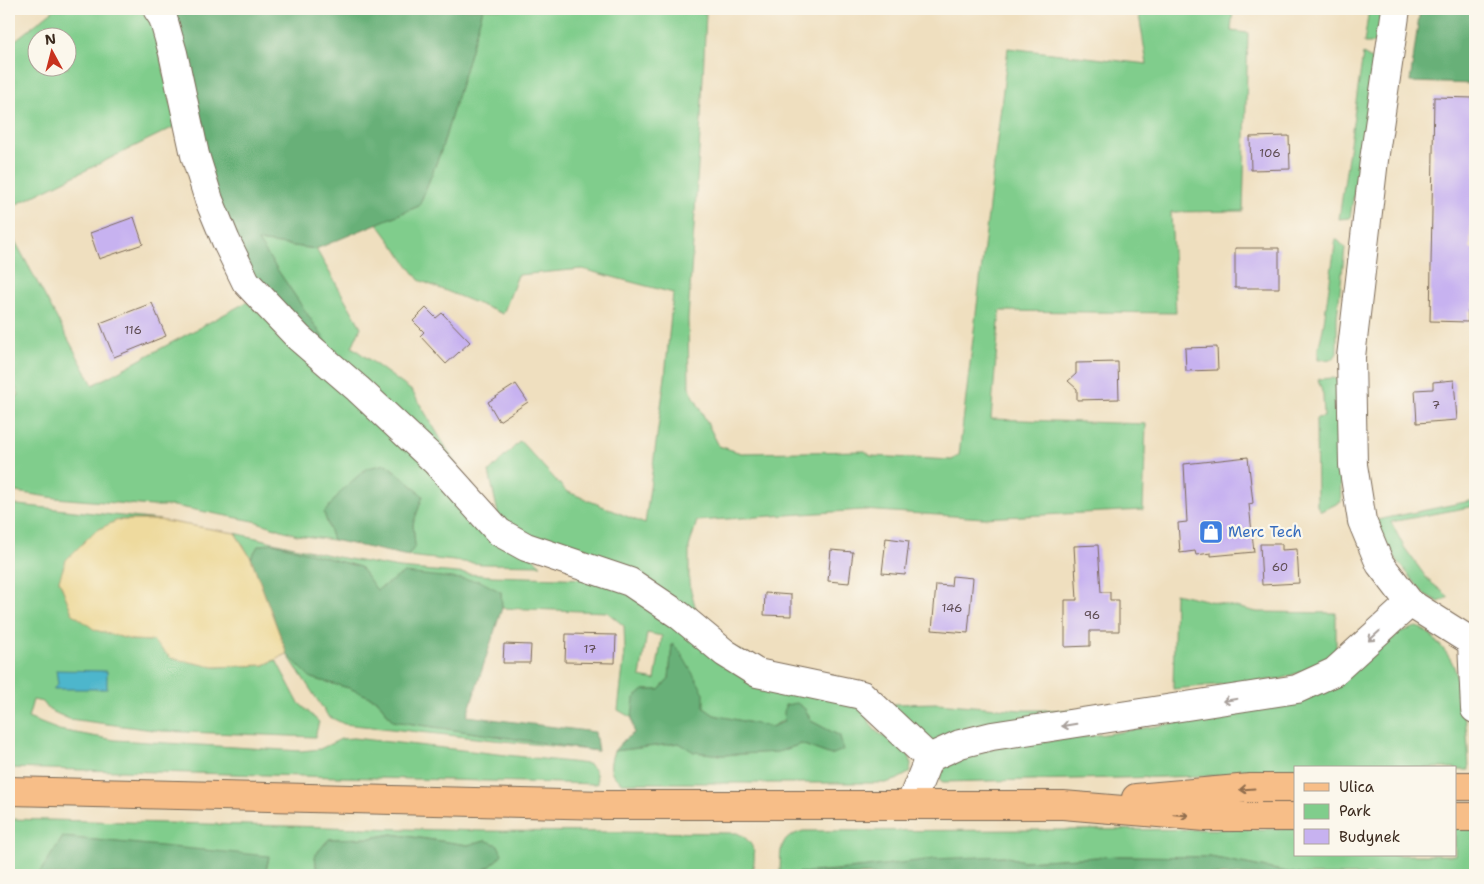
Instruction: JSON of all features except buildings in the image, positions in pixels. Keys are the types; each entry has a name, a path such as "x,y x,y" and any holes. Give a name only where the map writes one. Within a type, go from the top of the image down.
{"main road":[{"path":"1456,786 1475,786"},
{"path":"1062,805 1250,788 1294,788"},
{"path":"9,791 605,805 1062,805 1206,817 1294,817"},
{"path":"1456,817 1475,817"}],"street":[{"path":"157,9 163,18 173,53 195,155 209,200 246,282 299,338 436,461 499,532 526,547 630,582 680,615 726,653 757,673 862,695 930,758"},
{"path":"1396,9 1374,160 1351,358 1353,465 1362,521 1380,564 1410,603 1474,643 1475,709"},
{"path":"910,805 930,758 960,744 992,736 1297,689 1334,672 1410,603"}],"green space":[{"path":"55,9 141,9 153,23 176,126 9,208 9,45 28,30 28,78 78,78 78,28 31,28"},
{"path":"167,9 483,9 441,151 419,206 316,249 258,241 339,361 258,288 220,204"},
{"path":"483,9 668,9 706,13 688,319 689,387 719,446 741,453 865,451 871,456 952,460 959,455 1008,48 1147,64 1138,9 1233,9 1231,31 1248,33 1243,211 1171,212 1176,313 1000,311 991,419 1146,424 1143,510 983,518 863,510 697,521 689,547 689,583 699,621 520,533 499,518 489,472 520,441 566,491 645,524 665,377 673,293 582,269 518,275 503,314 419,280 377,223 419,206 441,151"},
{"path":"1369,9 1384,9 1380,36 1376,43 1364,43"},
{"path":"1420,9 1475,9 1475,84 1410,82"},
{"path":"1363,54 1375,61 1350,218 1339,219"},
{"path":"9,230 93,385 247,302 541,565 482,564 408,556 415,546 413,524 423,496 386,464 324,513 333,540 297,535 254,521 174,506 56,498 9,491 9,401 19,395 9,374"},
{"path":"1336,238 1345,248 1337,317 1337,353 1333,359 1318,360 1318,350 1323,329"},
{"path":"258,241 316,249 361,327 352,347 412,391 471,489 339,361"},
{"path":"1333,378 1339,380 1341,502 1321,511 1317,506 1316,418 1324,417 1323,395 1318,379"},
{"path":"386,464 423,496 413,524 415,546 408,556 333,540 324,513 343,489 367,468"},
{"path":"1475,500 1475,506 1391,522 1404,547 1428,580 1449,597 1439,602 1424,594 1396,559 1377,527 1377,520"},
{"path":"9,504 159,520 118,520 132,640 153,641 171,658 215,667 264,665 276,660 298,702 319,722 315,737 161,731 69,719 49,710 43,702 33,700 28,718 59,730 115,740 301,751 320,749 341,739 353,738 588,764 596,772 597,784 9,768"},
{"path":"235,533 337,557 399,568 492,576 593,579 618,588 827,696 864,710 876,731 907,753 911,765 909,773 885,783 622,783 614,776 611,769 614,751 680,743 694,752 722,755 778,752 801,744 831,755 840,736 811,721 805,709 771,727 714,715 704,708 672,645 669,679 659,690 644,690 635,698 632,718 618,710 625,651 624,626 607,612 502,608 501,592 377,591 360,567 273,543 258,546 251,558","holes":["647,633 662,636 655,680 640,677"]},
{"path":"273,543 360,567 377,590 404,573 480,581 501,592 502,608 467,716 595,732 598,751 393,721 377,700 349,688 311,678 287,654 251,558 258,546"},
{"path":"1175,593 1257,612 1336,613 1336,659 1281,679 1173,689"},
{"path":"1416,627 1425,631 1444,650 1453,664 1465,718 1469,770 1456,770 1456,766 1294,766 1294,774 943,782 940,780 941,771 959,756 1005,746 1114,733 1298,703 1349,673 1401,632"},
{"path":"672,644 679,650 704,693 704,708 714,715 771,727 783,722 785,705 797,703 805,709 811,721 840,736 843,750 831,755 801,744 778,752 722,755 694,752 679,743 614,751 625,739 634,733 632,718 634,698 644,690 659,690 669,679"},
{"path":"287,654 311,678 349,688 377,700 393,721 598,751 344,724 328,716"},
{"path":"937,703 1021,710 1090,710 934,744 890,713 894,704"},
{"path":"9,819 484,831 737,833 751,845 754,862 751,875 473,875 491,866 502,854 485,840 468,845 392,834 371,838 329,839 315,855 317,875 265,875 269,857 63,837 38,875 9,875"},
{"path":"1456,828 1474,828 1475,875 1303,875 1210,857 1119,856 1023,861 1004,856 799,873 799,875 781,875 782,846 789,838 803,831 1294,829 1294,856 1456,856"},
{"path":"392,834 468,845 485,840 498,845 502,854 491,866 473,875 317,875 315,855 329,839 371,838"},
{"path":"63,837 269,856 265,875 38,875"},
{"path":"1004,856 1023,861 1119,856 1210,857 1303,875 799,875 799,873 934,859"}],"sand":[{"path":"118,520 159,520 235,533 251,558 287,654 264,665 214,667 171,658 153,641 132,640 95,630 72,613 59,580 66,560 95,531"}],"water":[{"path":"56,670 107,671 107,689 53,689 58,684"}],"place":[{"name":"Merc Tech","path":"1211,532"}]}
